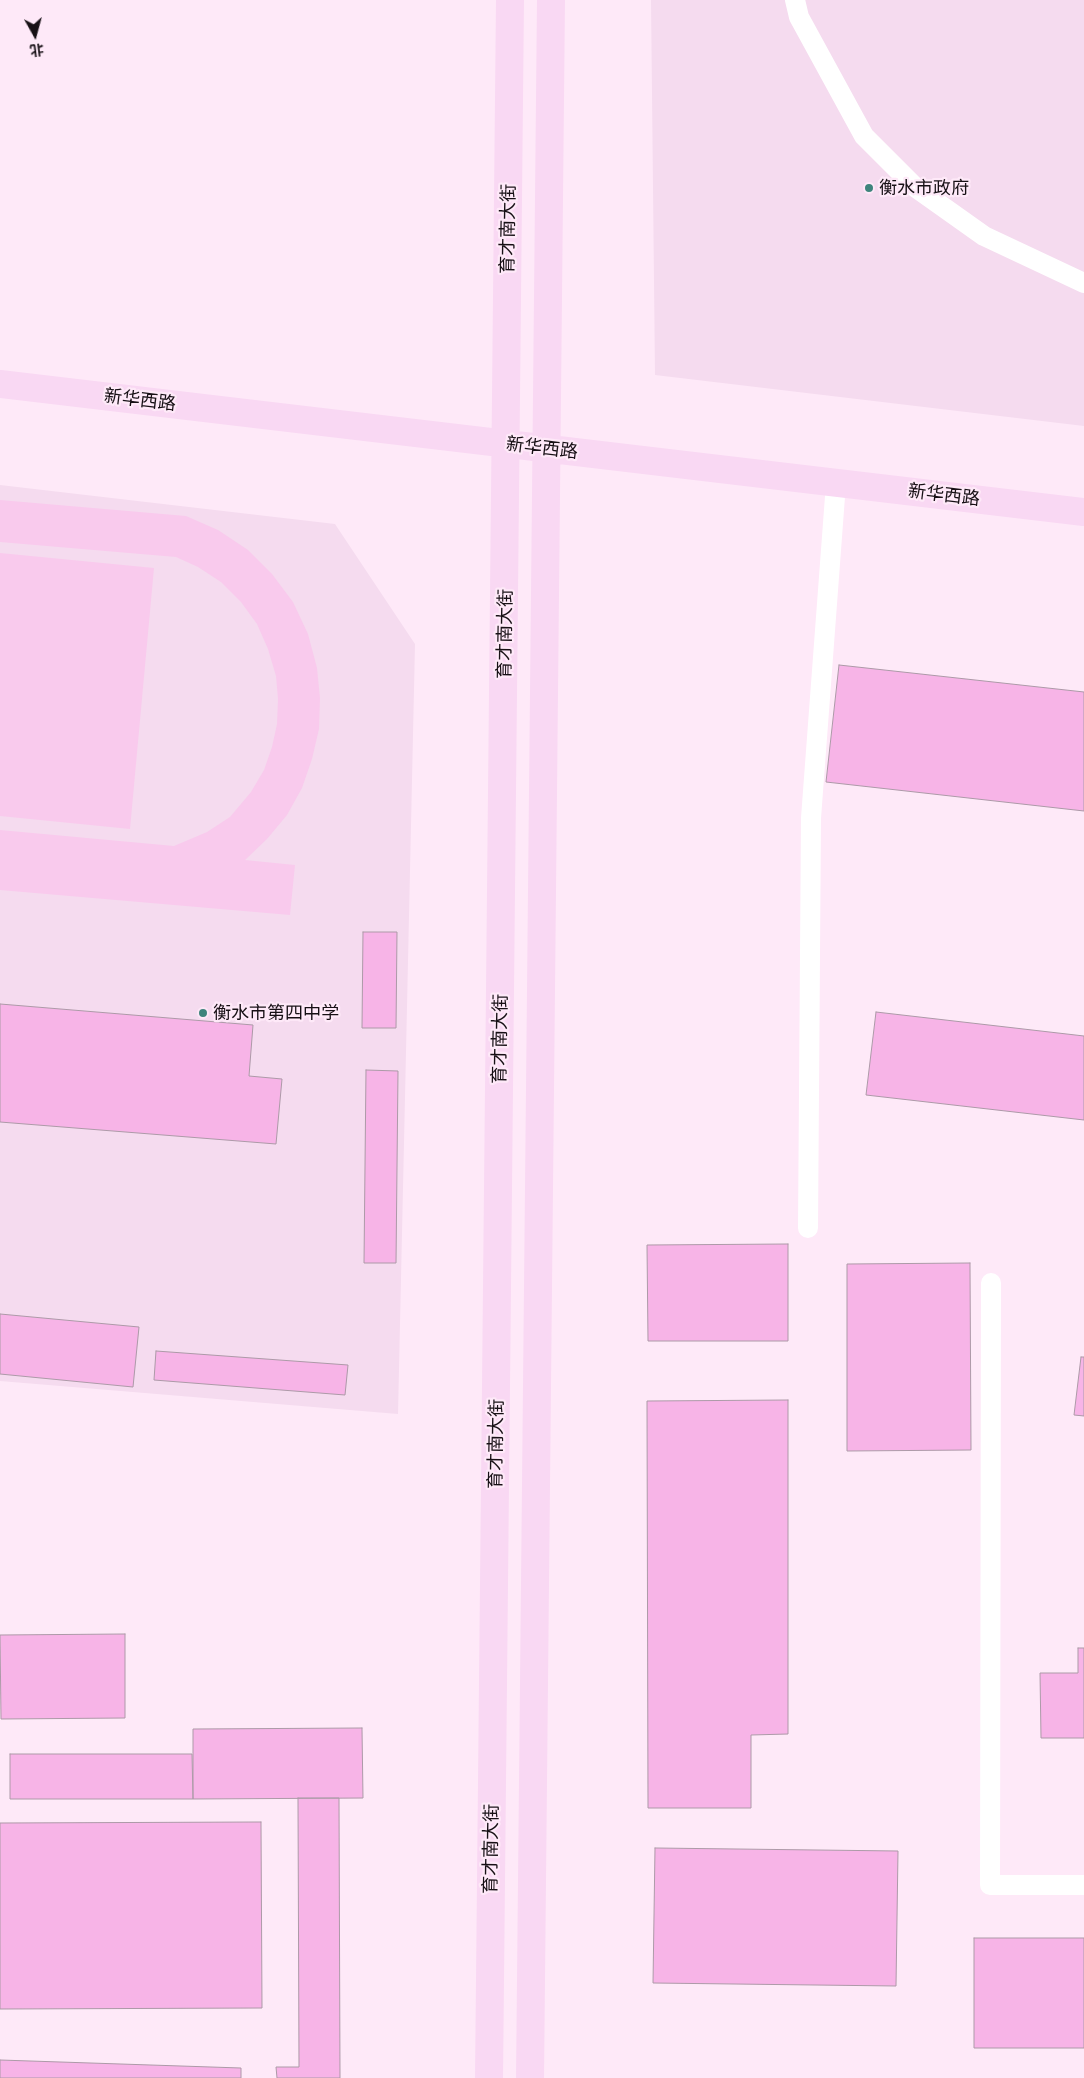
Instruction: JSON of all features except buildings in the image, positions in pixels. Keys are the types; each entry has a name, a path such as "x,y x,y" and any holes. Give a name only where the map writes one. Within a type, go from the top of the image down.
{"main road":[{"name":"育才南大街","path":"489,2078 510,0"},
{"path":"530,2078 551,0"},
{"name":"新华西路","path":"0,384 1084,512"}],"lane":[{"path":"795,0 799,17 864,136 915,187 984,236 1084,283"},
{"path":"808,1228 811,818 836,483"},
{"path":"991,1283 990,1884 1084,1884"}],"shaded area":[{"name":"衡水市政府","path":"651,0 1084,0 1084,426 655,375"},
{"name":"衡水市第四中学","path":"0,485 335,524 415,644 398,1414 0,1381"},
{"path":"0,500 186,516 218,530 248,550 272,574 293,602 308,634 317,668 320,698 319,729 312,759 302,788 287,815 267,839 245,860 295,865 290,915 0,890 0,830 174,846 207,832 230,817 251,792 264,770 277,724 278,699 276,676 268,649 257,624 241,602 221,582 198,567 176,557 0,542"},
{"path":"0,553 154,568 130,829 0,816"}],"place":[{"name":"衡水市政府","path":"869,188"},
{"name":"衡水市第四中学","path":"203,1013"}]}
